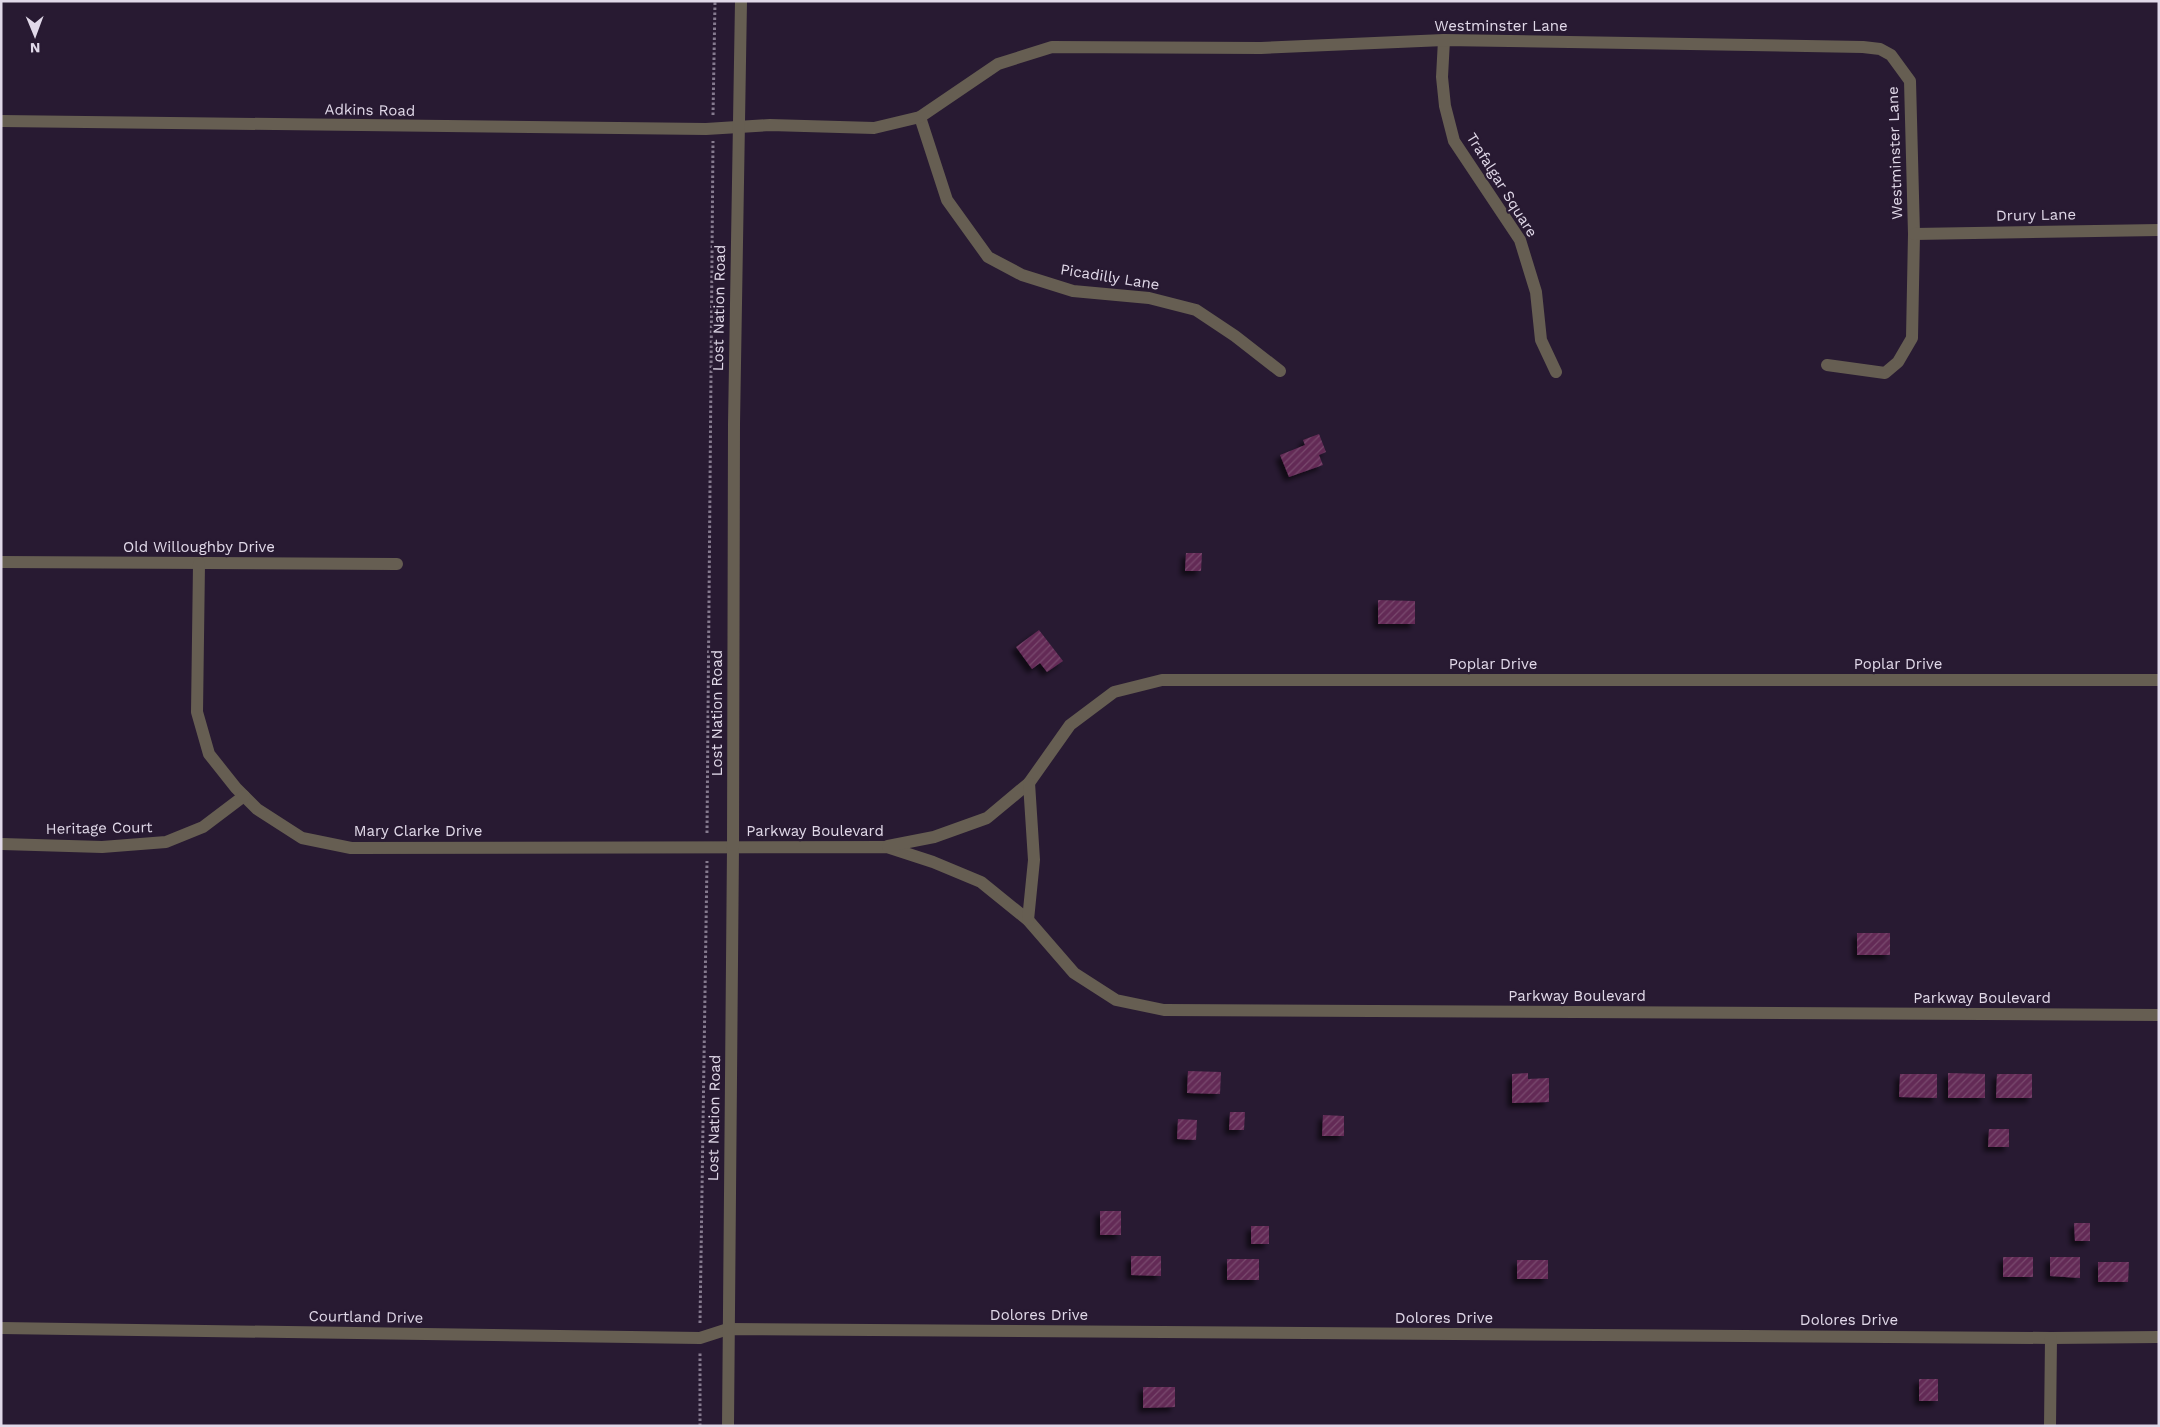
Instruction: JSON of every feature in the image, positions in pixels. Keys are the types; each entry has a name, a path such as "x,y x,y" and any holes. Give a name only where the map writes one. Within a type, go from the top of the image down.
{"street":[{"name":"Lost Nation Road","path":"728,1426 733,847 734,424 738,128 742,1"},
{"name":"Westminster Lane","path":"738,128 770,125 874,128 920,117 998,64 1052,47 1260,48 1444,40 1862,47 1880,49 1891,55 1910,81 1914,234 1912,338 1898,362 1885,373 1827,365"},
{"name":"Trafalgar Square","path":"1444,40 1442,77 1445,106 1454,141 1520,240 1536,292 1541,340 1556,372"},
{"name":"Picadilly Lane","path":"920,117 947,200 988,257 1022,275 1073,291 1149,298 1196,310 1235,336 1280,371"},
{"name":"Adkins Road","path":"1,121 738,128"},
{"name":"Drury Lane","path":"1914,234 2159,230"},
{"name":"Old Willoughby Drive","path":"1,562 397,564"},
{"name":"Mary Clarke Drive","path":"199,564 197,712 209,754 257,809 302,838 352,848 733,847"},
{"name":"Poplar Drive","path":"888,847 934,837 987,818 1029,782 1070,725 1114,692 1162,680 2159,680"},
{"path":"1028,920 1034,860 1029,782"},
{"name":"Heritage Court","path":"2,844 102,846 166,842 203,827 244,796"},
{"name":"Parkway Boulevard","path":"733,847 888,847 933,862 981,882 1028,920 1074,973 1116,1000 1164,1010 2159,1015"},
{"name":"Courtland Drive","path":"1,1328 700,1338 728,1330"},
{"name":"Dolores Drive","path":"728,1330 2051,1338 2159,1337"},
{"path":"2050,1426 2051,1338"}],"path":[{"path":"700,1426 713,129 716,1"}],"building":[{"path":"1319,434 1326,452 1319,455 1323,465 1289,477 1280,455 1305,445 1303,440"},
{"path":"1186,553 1202,553 1201,571 1185,571"},
{"path":"1378,600 1415,601 1415,624 1378,624"},
{"path":"1039,630 1063,661 1047,672 1040,663 1032,669 1016,647"},
{"path":"1857,933 1890,933 1890,955 1857,955"},
{"path":"1188,1071 1221,1072 1220,1094 1187,1093"},
{"path":"1528,1073 1528,1079 1549,1078 1549,1102 1512,1103 1512,1074"},
{"path":"1948,1073 1985,1074 1985,1098 1948,1098"},
{"path":"1900,1074 1937,1074 1937,1098 1899,1097"},
{"path":"1997,1074 2032,1074 2032,1098 1996,1098"},
{"path":"1230,1112 1245,1112 1244,1130 1229,1130"},
{"path":"1323,1115 1344,1116 1344,1136 1322,1136"},
{"path":"1178,1119 1197,1120 1196,1140 1177,1139"},
{"path":"1989,1129 2009,1129 2009,1147 1988,1147"},
{"path":"1100,1211 1121,1211 1121,1235 1100,1235"},
{"path":"2074,1223 2090,1223 2090,1241 2075,1241"},
{"path":"1251,1226 1269,1226 1269,1244 1251,1244"},
{"path":"1131,1256 1161,1256 1161,1276 1131,1275"},
{"path":"2003,1257 2033,1257 2033,1277 2003,1277"},
{"path":"2050,1257 2080,1257 2080,1278 2050,1276"},
{"path":"1227,1259 1259,1259 1259,1280 1227,1280"},
{"path":"1517,1260 1548,1260 1548,1279 1517,1279"},
{"path":"2098,1262 2129,1262 2128,1282 2098,1282"},
{"path":"1919,1379 1938,1379 1938,1401 1919,1401"},
{"path":"1143,1387 1175,1387 1175,1407 1143,1408"}]}
